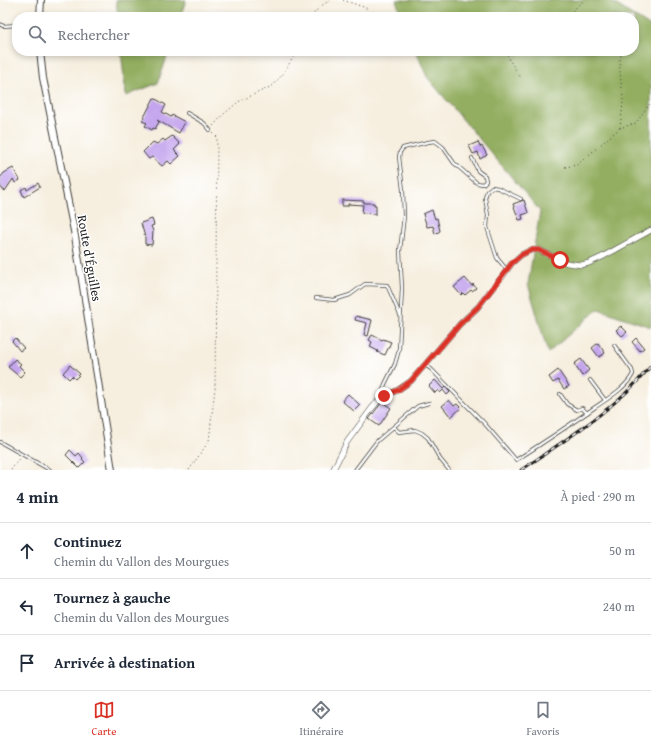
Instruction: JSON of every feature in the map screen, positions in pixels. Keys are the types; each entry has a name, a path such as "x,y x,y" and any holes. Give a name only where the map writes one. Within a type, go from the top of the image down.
{"street":[{"path":"40,12 41,0"},
{"name":"Route d'Éguilles","path":"41,56 43,78 80,260 112,470"},
{"path":"333,470 347,442 372,408 381,398 402,388 411,381 460,324 478,307 512,263 521,255 531,250 539,250 567,263 581,265 589,263 651,230"}],"lane":[{"path":"0,24 3,26 12,25"},
{"path":"187,113 204,123 210,130"},
{"path":"381,398 399,350 402,288 400,251 404,216 399,157 400,152 403,148 435,141 443,147 454,163 477,184 483,184 486,181 486,176 478,171 472,158"},
{"path":"507,270 497,258 487,227 488,215 485,198 487,191 492,186 521,199"},
{"path":"316,298 334,300 350,295 365,284 387,285 401,315"},
{"path":"424,365 431,369 485,424 516,460 562,431 630,381 633,374 632,370 614,345"},
{"path":"590,380 605,400"},
{"path":"560,394 567,404 577,410 582,408 587,413"},
{"path":"355,470 377,441 418,406 429,403"},
{"path":"394,427 399,432 415,430 422,433 428,438 448,470"},
{"path":"0,442 50,470"}],"path":[{"path":"314,12 323,3 331,0"},
{"path":"343,0 373,12"},
{"path":"572,12 585,0"},
{"path":"189,470 209,441 215,388 217,137 210,130 224,114 238,102 272,86 283,74 294,56"},
{"path":"508,56 521,78"},
{"path":"620,128 623,99 620,81 621,56"},
{"path":"566,168 577,164 620,128 636,123 651,102"},
{"path":"11,470 21,454"}],"green space":[{"path":"116,0 186,0 182,12 117,12"},
{"path":"396,0 609,0 628,12 400,12"},
{"path":"639,19 651,27 651,327 598,309 548,353 528,284 540,211 427,77 418,56 639,56"},
{"path":"122,56 167,56 158,83 126,96"}],"building":[{"path":"154,98 166,105 162,112 171,117 172,115 185,122 179,133 157,120 159,122 155,129 153,128 152,130 145,126 147,123 142,121"},
{"path":"172,136 180,144 174,150 180,156 171,164 168,161 162,166 152,157 149,159 143,152 153,142 157,144 163,139 165,141"},
{"path":"478,142 480,147 482,146 487,155 480,159 478,152 473,154 469,146"},
{"path":"13,168 20,180 15,183 13,179 5,191 0,187 0,178 4,173"},
{"path":"38,183 40,187 24,197 21,190 26,187 27,190"},
{"path":"342,200 374,203 374,205 376,205 376,214 362,213 363,205 348,204 348,206 342,206"},
{"path":"524,200 528,213 522,215 523,219 519,220 513,204"},
{"path":"432,210 435,219 437,218 440,231 435,234 433,226 427,227 423,214"},
{"path":"152,219 154,225 151,226 153,231 152,245 145,244 145,237 141,223"},
{"path":"465,278 472,286 473,284 476,288 465,295 463,293 461,295 454,287"},
{"path":"356,316 372,320 368,336 364,335 367,323 355,320"},
{"path":"621,326 627,332 622,336 616,330"},
{"path":"372,335 382,340 391,342 385,355 370,347 372,342 369,340"},
{"path":"15,338 24,348 20,351 12,341"},
{"path":"636,338 644,348 640,351 632,342"},
{"path":"598,343 605,353 599,357 592,348"},
{"path":"15,359 21,364 19,366 25,372 20,377 8,367"},
{"path":"581,359 589,370 582,376 574,364"},
{"path":"70,365 80,374 75,379 72,376 69,379 63,373"},
{"path":"558,370 569,386 564,389 558,380 553,383 549,377"},
{"path":"435,380 443,389 445,387 450,392 447,395 443,390 440,393 438,390 435,393 429,386"},
{"path":"348,394 360,405 354,411 342,401"},
{"path":"449,400 454,406 457,404 461,408 451,417 442,406"},
{"path":"382,402 391,408 379,426 369,419"},
{"path":"70,450 76,456 79,453 85,462 79,468 66,455"}],"railway":[{"path":"521,470 597,417 629,390 651,366"}],"route":[{"path":"384,396 402,388 411,381 460,324 478,307 512,263 521,255 531,250 539,250 544,251 560,260"}]}
